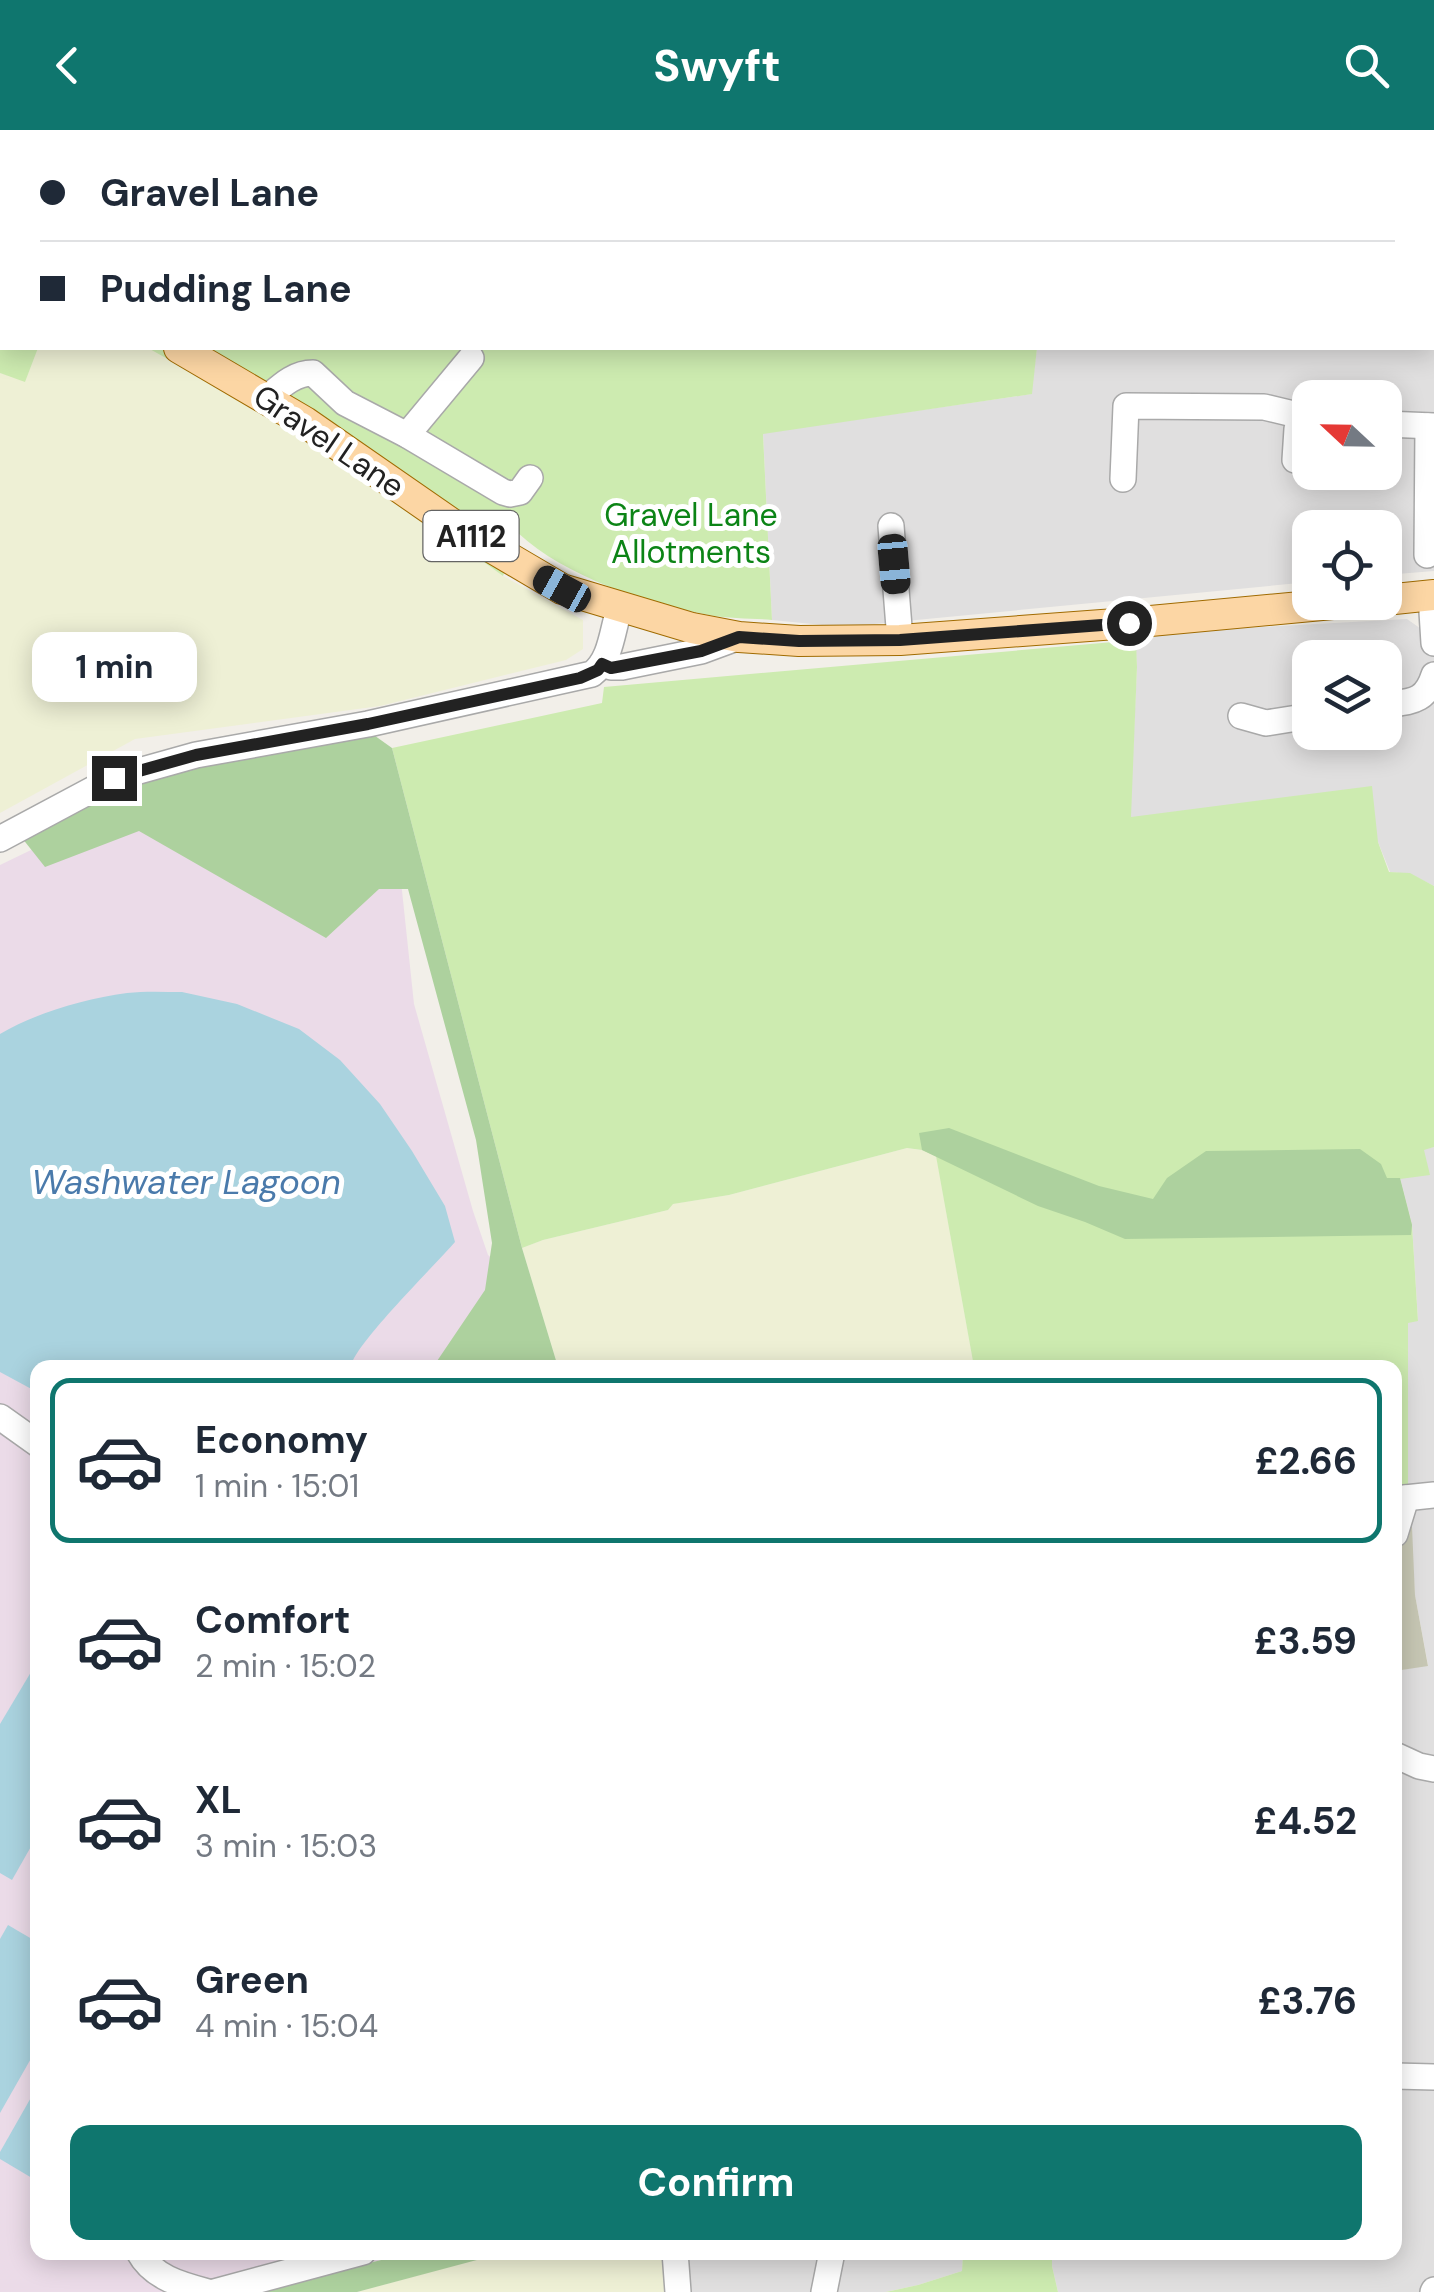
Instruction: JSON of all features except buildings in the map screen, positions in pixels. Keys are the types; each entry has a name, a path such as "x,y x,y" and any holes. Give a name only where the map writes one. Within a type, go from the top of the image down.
{"main road":[{"name":"Gravel Lane","path":"183,350 267,398 455,526 562,589 692,628 739,637 799,641 900,640 1292,608"},
{"path":"1402,598 1433,595"}],"street":[{"path":"407,435 471,358"},
{"path":"267,398 289,380 313,373 345,403 510,494 520,492 530,478"},
{"path":"1123,479 1126,396 1264,407 1292,414"},
{"path":"1402,425 1431,426 1426,460 1427,554"},
{"path":"890,526 900,640"},
{"path":"1433,595 1434,643"},
{"path":"0,839 114,778 196,755 368,724 580,678 602,664 620,607"},
{"path":"602,664 611,668 687,654 739,637"},
{"path":"1402,702 1426,694 1434,675"},
{"path":"1242,716 1266,722 1292,718"},
{"path":"0,1416 30,1438"},
{"path":"1402,1498 1434,1494"},
{"path":"1402,1759 1434,1769"},
{"path":"1402,2076 1434,2077"},
{"path":"143,2260 174,2283 211,2292 333,2260"},
{"path":"676,2260 678,2292"},
{"path":"824,2292 830,2260"}],"shaded area":[{"path":"37,350 155,350 325,447 503,576 583,620 583,649 566,660 380,706 135,739 0,813 0,373 25,381"},
{"path":"1037,350 1434,350 1434,571 1402,574 1402,510 1292,510 1292,584 843,627 772,620 763,433 1031,394"},
{"path":"1407,619 1434,638 1434,886 1410,874 1390,872 1378,842 1130,817 1135,634"},
{"path":"387,749 414,1004 473,1211 488,1255 503,1268 528,1360 30,1360 30,2260 381,2260 254,2292 0,2292 0,865 145,795"},
{"path":"1434,1147 1434,2069 1402,2067 1402,1670 1428,1665 1415,1595 1408,1485 1408,1322 1418,1320 1412,1225 1400,1178 1424,1149"},
{"path":"907,1148 936,1155 973,1360 556,1360 522,1248 668,1210 672,1204 729,1195"},
{"path":"1411,1504 1415,1595 1428,1666 1402,1670 1402,1506"},
{"path":"1402,2082 1434,2082 1434,2292 1058,2292 1052,2260 1402,2260"},
{"path":"474,2260 668,2260 672,2292 357,2292"},
{"path":"681,2260 963,2260 962,2271 886,2292 683,2292"}],"green space":[{"path":"0,350 37,350 25,382 0,373"},
{"name":"Gravel Lane Allotments","path":"152,350 1037,350 1032,394 763,434 772,620 709,615 633,595 559,563 518,533 503,576 325,447"},
{"path":"1136,640 1131,817 1372,786 1378,842 1389,872 1410,873 1434,886 1434,1147 1424,1150 1430,1175 1400,1179 1412,1225 1418,1321 1408,1323 1408,1485 1402,1486 1402,1360 973,1360 936,1156 922,1150 907,1148 729,1195 673,1204 668,1210 522,1248 392,748 602,703 604,687"},
{"path":"371,733 392,748 522,1248 556,1360 438,1360 485,1290 492,1243 476,1140 408,889 379,889 326,938 139,831 45,867 22,838 121,788 203,766"},
{"path":"949,1128 1099,1186 1153,1199 1167,1178 1206,1151 1360,1149 1381,1164 1387,1178 1400,1178 1411,1235 1125,1239 1038,1206 922,1150 919,1133"},
{"path":"381,2260 477,2260 357,2292 254,2292"},
{"path":"963,2260 1052,2260 1058,2292 886,2292 962,2271"}],"water":[{"name":"Washwater Lagoon","path":"134,992 182,992 237,1004 299,1029 340,1060 380,1104 445,1206 455,1242 379,1324 354,1360 30,1360 30,1388 0,1372 0,1034 46,1013"},
{"path":"30,1674 30,1848 12,1880 0,1873 0,1724"},
{"path":"8,1925 30,1938 30,2060 0,2113 0,1939"},
{"path":"30,2099 30,2176 0,2159 0,2152"}],"route":[{"path":"114,778 196,755 368,724 580,678 592,674 602,664 611,668 701,651 739,637 900,640 1129,623"}]}
